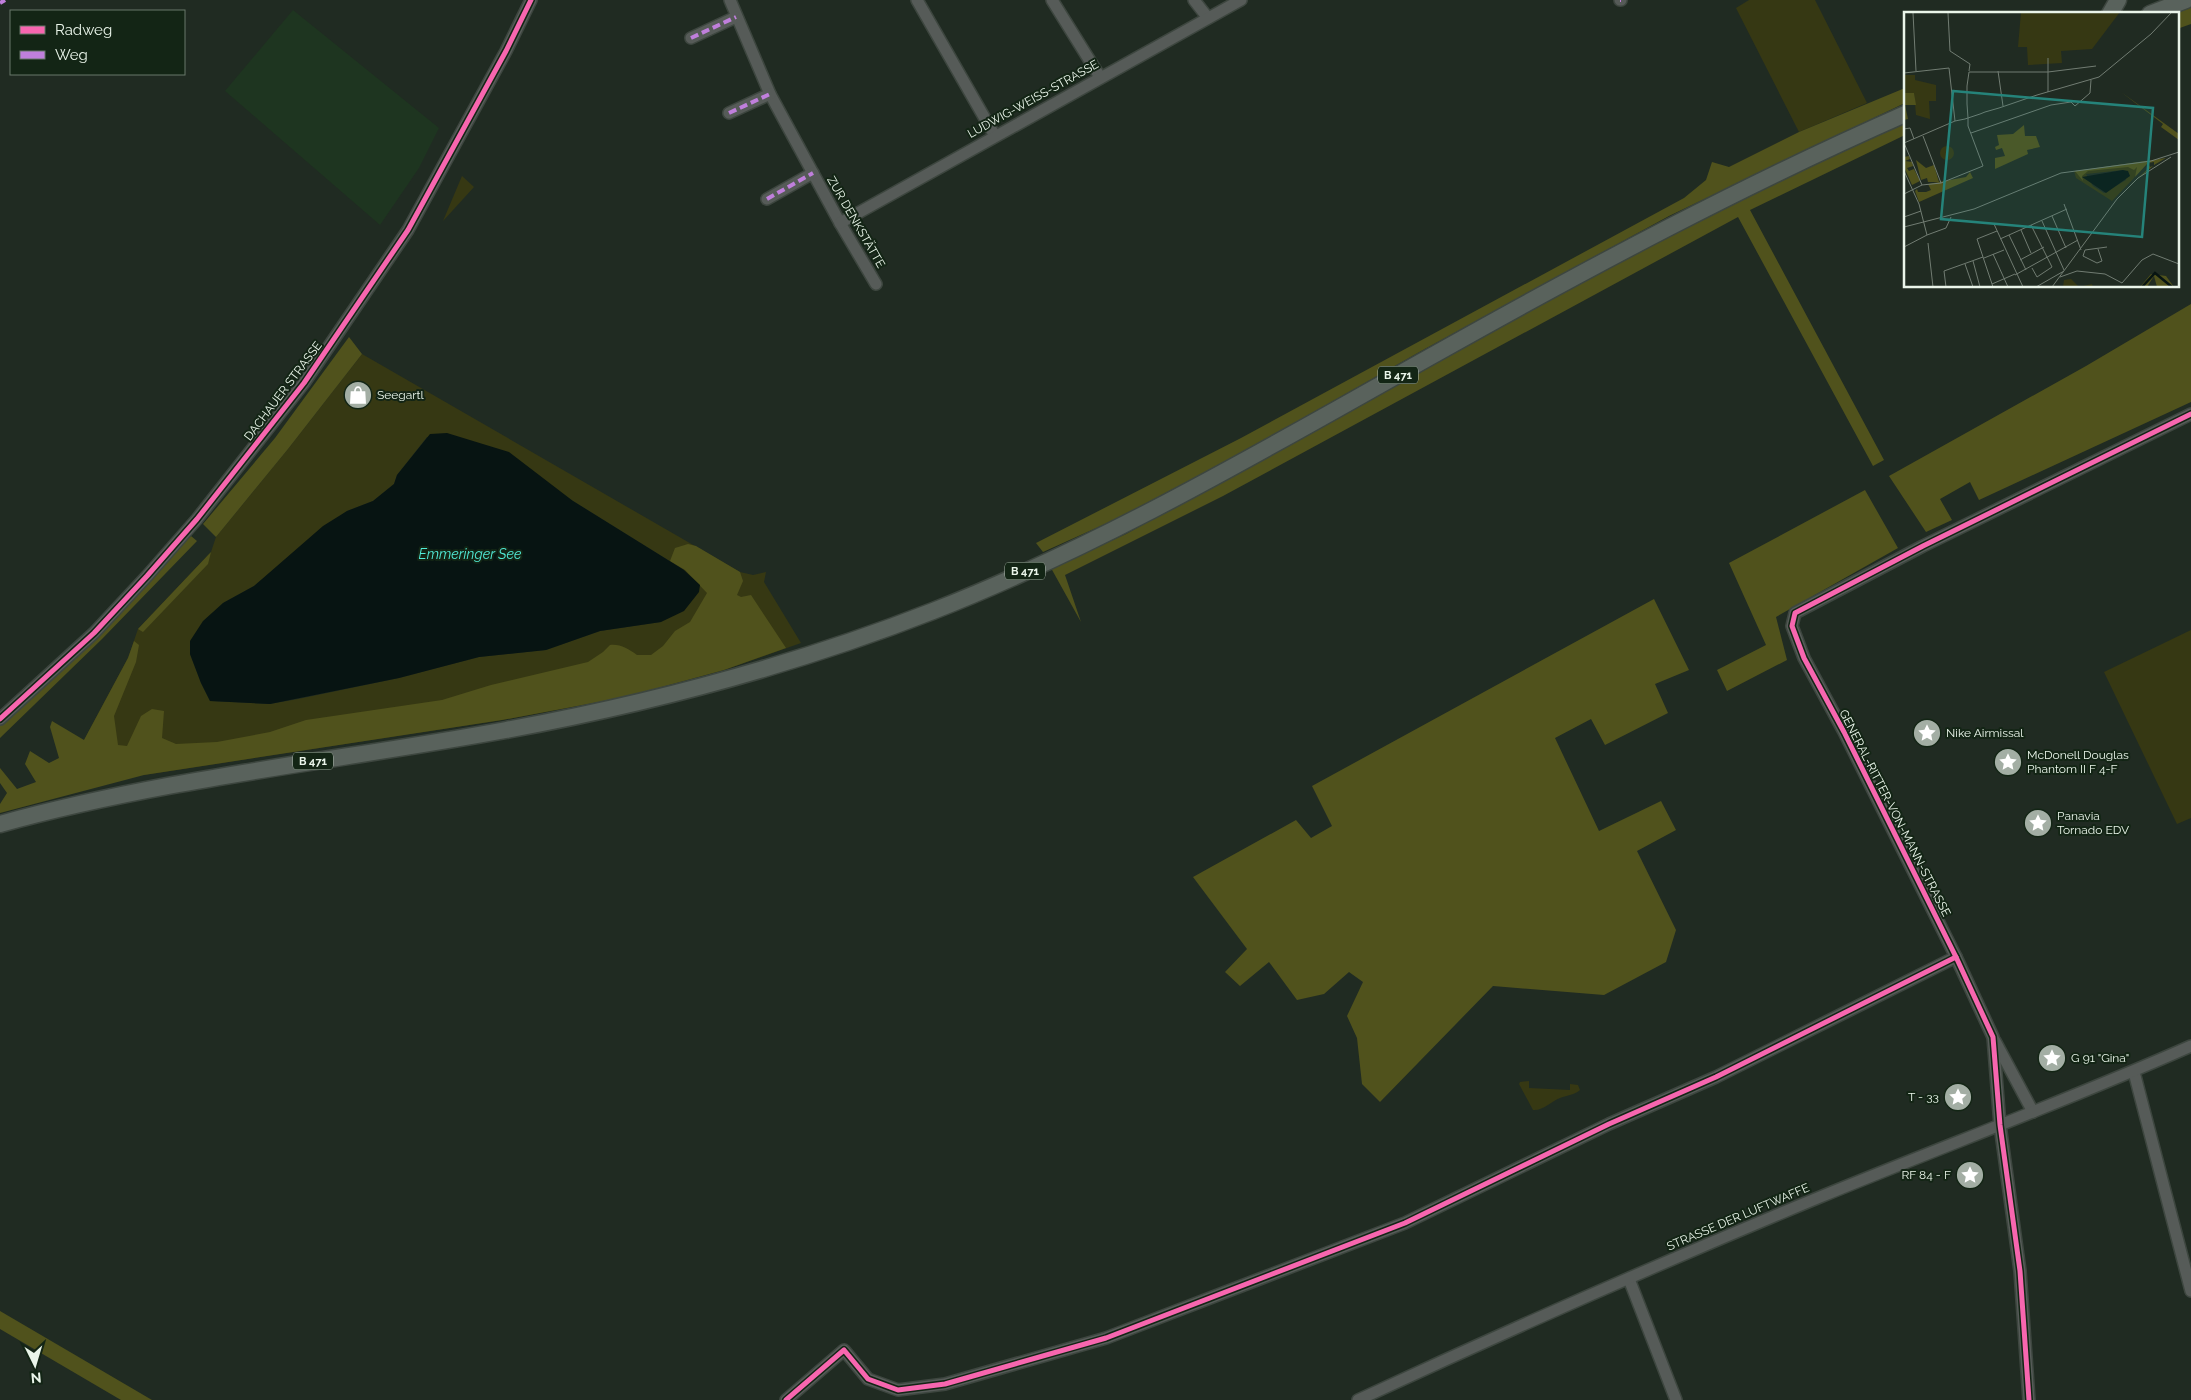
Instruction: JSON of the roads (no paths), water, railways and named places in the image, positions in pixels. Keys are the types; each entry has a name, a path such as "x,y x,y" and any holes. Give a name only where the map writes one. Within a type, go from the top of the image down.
{"highway":[{"path":"2111,12 2118,0"},
{"path":"2155,12 2186,0"},
{"name":"B 471","path":"0,824 68,805 161,786 505,730 628,705 737,677 840,644 933,611 1118,528 1203,484 1665,228 1904,114"}],"street":[{"name":"DACHAUER STRASSE","path":"0,719 94,634 147,576 197,519 304,383 408,230 501,60 531,0"},
{"name":"ZUR DENKSTÄTTE","path":"730,0 770,94 840,223 876,284"},
{"path":"917,0 995,136"},
{"path":"1052,0 1100,77"},
{"path":"1194,0 1208,18"},
{"name":"LUDWIG-WEISS-STRASSE","path":"840,223 1241,0"},
{"path":"691,38 736,17"},
{"path":"729,113 770,94"},
{"name":"ZUR DENKSTÄTTE","path":"767,199 813,173"},
{"name":"GENERAL-RITTER-VON-MANN-STRASSE","path":"2029,1400 2020,1270 2000,1125 1993,1037 1956,957 1844,732 1804,658 1792,626 1794,613 1923,546 2191,414"},
{"path":"786,1400 844,1350 868,1379 898,1390 945,1384 1115,1334 1405,1223 1609,1124 1716,1077 1956,957"},
{"path":"1993,1037 2033,1112"},
{"name":"STRASSE DER LUFTWAFFE","path":"1358,1400 1552,1311 1811,1200 2134,1072 2191,1046"},
{"path":"2134,1072 2191,1292"},
{"path":"1629,1279 1676,1400"}],"water":[{"name":"Emmeringer See","path":"447,433 509,452 573,501 684,570 700,585 699,592 684,611 661,622 600,631 546,650 479,657 399,678 270,704 210,701 190,654 190,641 203,621 223,603 254,586 323,526 347,511 373,501 394,484 397,475 430,434"}],"place":[{"name":"Seegartl","path":"358,395"},
{"name":"Nike Airmissal","path":"1927,733"},
{"name":"McDonell Douglas Phantom II F 4-F","path":"2008,762"},
{"name":"Panavia Tornado EDV","path":"2038,823"},
{"name":"G 91 \"Gina\"","path":"2052,1058"},
{"name":"T - 33","path":"1958,1097"},
{"name":"RF 84 - F","path":"1970,1175"}]}
